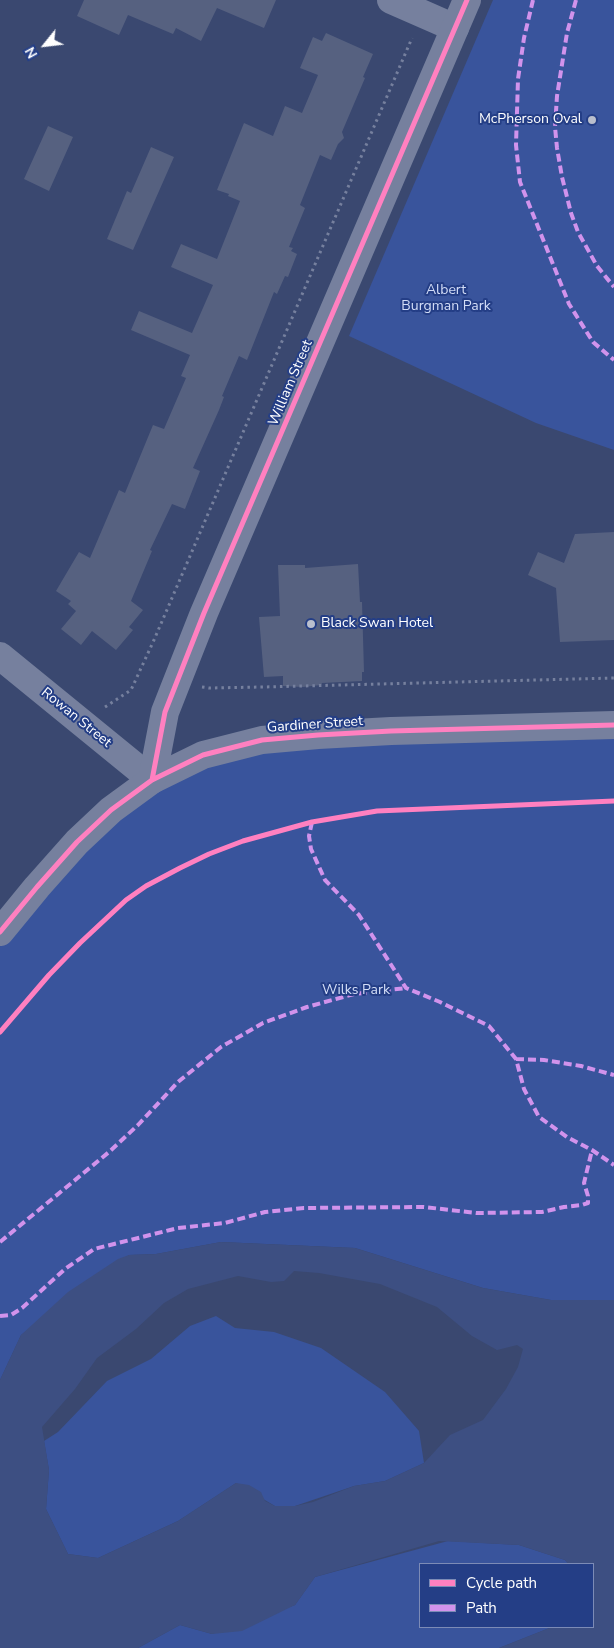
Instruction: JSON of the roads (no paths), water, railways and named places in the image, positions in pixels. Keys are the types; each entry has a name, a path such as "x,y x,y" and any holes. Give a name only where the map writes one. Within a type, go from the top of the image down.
{"street":[{"path":"390,0 455,28"},
{"name":"William Street","path":"152,780 165,712 204,613 467,0"},
{"name":"Rowan Street","path":"0,656 152,780"},
{"name":"Gardiner Street","path":"0,932 37,886 77,842 111,810 152,780 203,755 262,740 318,735 391,731 614,725"}],"place":[{"name":"McPherson Oval","path":"592,120"},
{"name":"Black Swan Hotel","path":"311,624"}],"park label":[{"name":"Albert Burgman Park","path":"446,300"},
{"name":"Wilks Park","path":"356,991"}]}
